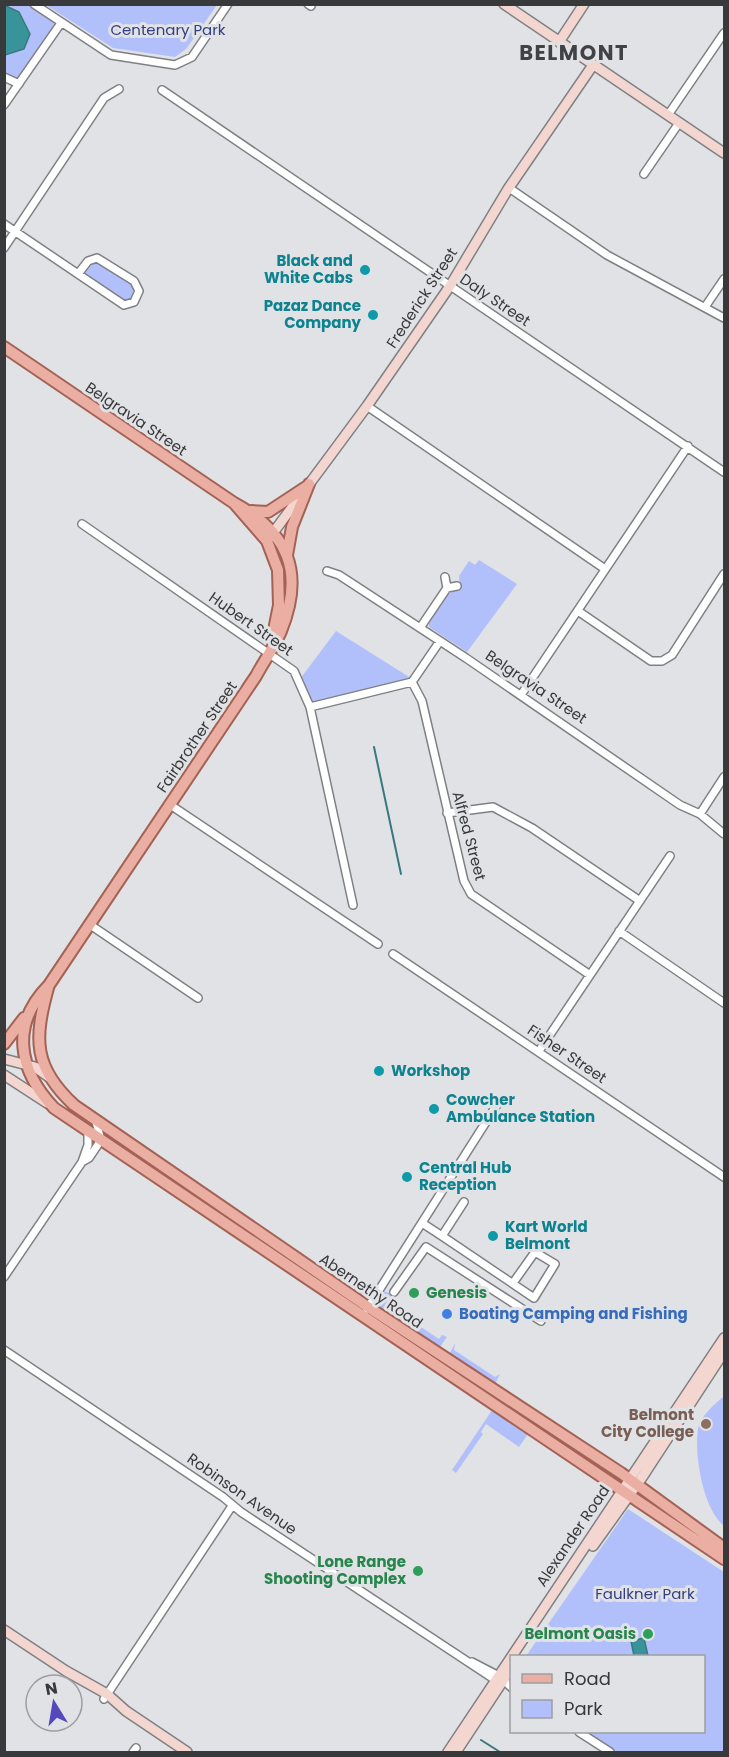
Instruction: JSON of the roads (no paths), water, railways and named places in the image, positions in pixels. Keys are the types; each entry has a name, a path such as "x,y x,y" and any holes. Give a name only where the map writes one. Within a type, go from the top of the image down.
{"main road":[{"path":"504,4 724,153"},
{"path":"559,42 584,4"},
{"name":"Frederick Street","path":"267,541 367,406 450,286 509,188 593,65"},
{"name":"Belgravia Street","path":"4,347 234,503 267,541 278,570 280,588 269,652"},
{"path":"248,510 268,512 308,486"},
{"path":"287,556 292,527 308,486"},
{"name":"Fairbrother Street","path":"54,1108 37,1088 27,1064 23,1039 29,1010 34,999 49,985 256,676 281,632 291,582 287,556 274,531 264,520 234,503"},
{"name":"Fairbrother Street","path":"49,985 38,1034 41,1058 49,1077"},
{"path":"4,1044 29,1010"},
{"name":"Abernethy Road","path":"4,1059 27,1064 49,1077 62,1094 95,1119 365,1311 724,1560"},
{"name":"Abernethy Road","path":"4,1075 365,1311 633,1482 724,1548"},
{"name":"Alexander Road","path":"633,1482 724,1338"},
{"name":"Alexander Road","path":"519,1655 626,1492 724,1352"},
{"name":"Alexander Road","path":"520,1655 626,1492"},
{"path":"4,1630 187,1752"},
{"name":"Alexander Road","path":"448,1752 502,1682"},
{"name":"Alexander Road","path":"456,1752 502,1682"}],"street":[{"path":"34,4 111,55 175,65 192,57 228,4"},
{"path":"4,105 61,23"},
{"path":"668,115 724,33"},
{"path":"4,77 19,84"},
{"path":"4,248 105,98 119,89"},
{"name":"Daly Street","path":"162,90 724,472"},
{"path":"644,174 679,123"},
{"path":"509,188 607,255 724,318"},
{"path":"4,224 15,231 78,274 124,305 134,302 139,291 134,281 97,258 88,261 78,274"},
{"path":"705,307 724,279"},
{"path":"367,406 605,569"},
{"path":"521,695 688,446"},
{"name":"Hubert Street","path":"82,524 294,671 310,707 353,905"},
{"name":"Belgravia Street","path":"327,571 339,575 440,641 680,805 699,814 724,834"},
{"path":"578,611 651,661 662,661 672,655 724,574"},
{"path":"420,628 447,588 445,577"},
{"path":"447,588 457,586"},
{"path":"310,707 412,682 440,641"},
{"name":"Alfred Street","path":"412,682 422,701 464,881 471,894 590,975"},
{"path":"699,814 724,777"},
{"path":"170,804 378,944"},
{"path":"447,813 493,807 532,828 639,901"},
{"path":"539,1051 670,856"},
{"path":"89,924 198,999"},
{"path":"619,931 724,1003"},
{"name":"Fisher Street","path":"393,954 724,1177"},
{"path":"365,1311 500,1100"},
{"path":"82,1162 89,1158 101,1140 95,1119"},
{"path":"4,1277 82,1162 88,1145 88,1131"},
{"path":"442,1236 464,1202"},
{"path":"422,1223 534,1298 555,1264 535,1252 513,1283"},
{"path":"412,1238 541,1321"},
{"path":"394,1292 426,1247"},
{"name":"Robinson Avenue","path":"4,1350 223,1497 232,1506 502,1682"},
{"path":"105,1696 232,1506"},
{"path":"582,1733 610,1752"}],"waterway":[{"path":"374,747 401,874"},
{"path":"481,1740 500,1752"}],"place":[{"name":"Black and White Cabs","path":"365,270"},
{"name":"Pazaz Dance Company","path":"373,315"},
{"name":"Workshop","path":"379,1071"},
{"name":"Cowcher Ambulance Station","path":"434,1109"},
{"name":"Central Hub Reception","path":"407,1177"},
{"name":"Kart World Belmont","path":"493,1236"},
{"name":"Genesis","path":"414,1293"},
{"name":"Boating Camping and Fishing","path":"447,1314"},
{"name":"Belmont City College","path":"706,1424"},
{"name":"Lone Range Shooting Complex","path":"418,1571"},
{"name":"Belmont Oasis","path":"648,1634"}],"district":[{"name":"BELMONT","path":"574,53"}],"park label":[{"name":"Centenary Park","path":"168,30"},
{"name":"Faulkner Park","path":"645,1594"}]}
